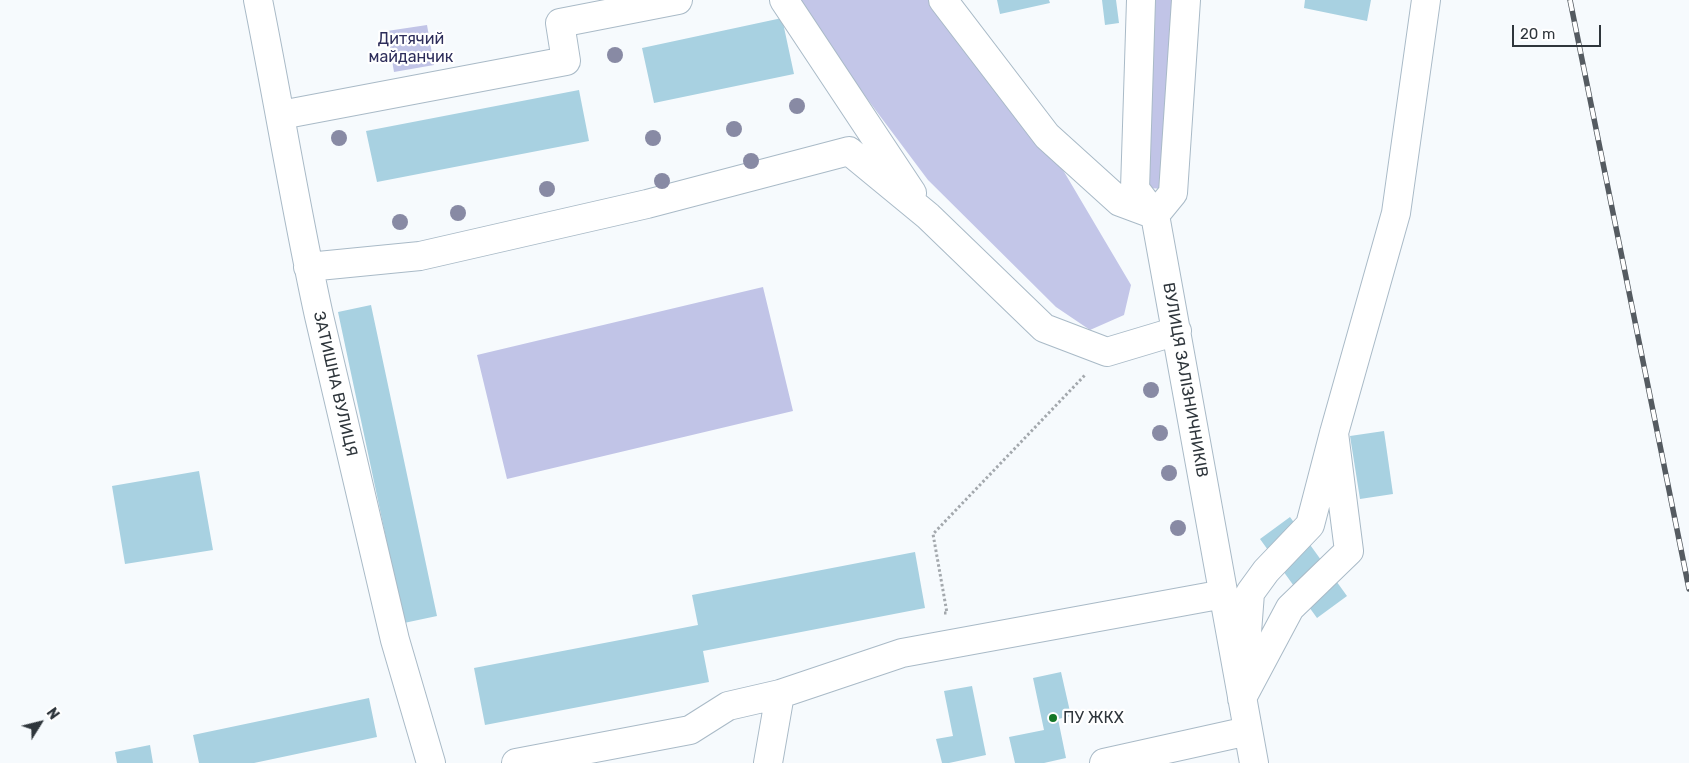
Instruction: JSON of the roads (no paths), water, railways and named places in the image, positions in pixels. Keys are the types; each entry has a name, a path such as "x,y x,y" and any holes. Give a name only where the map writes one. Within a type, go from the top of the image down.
{"street":[{"name":"ЗАТИШНА ВУЛИЦЯ","path":"258,0 308,267 395,640 431,763"},
{"path":"281,115 566,61 560,23 678,0"},
{"path":"784,0 928,216"},
{"path":"942,0 1047,136 1120,202 1155,215"},
{"path":"1142,0 1135,189 1155,215"},
{"path":"1155,215 1173,193 1186,0"},
{"path":"1242,698 1250,593 1266,571 1310,525 1396,213 1426,0"},
{"path":"308,267 420,256 647,204 849,151 928,216 1044,328 1108,352 1177,331"},
{"name":"ВУЛИЦЯ ЗАЛІЗНИЧНИКІВ","path":"1155,215 1254,763"},
{"path":"1242,698 1290,608 1349,551 1334,433"},
{"path":"516,763 690,730 728,706 780,694 902,653 1224,594"},
{"path":"768,763 780,694"},
{"path":"1104,763 1248,732"}],"railway":[{"path":"1570,0 1689,589"}],"place":[{"name":"ПУ ЖКХ","path":"1053,718"}],"park label":[{"name":"Дитячий майданчик","path":"411,48"}]}
